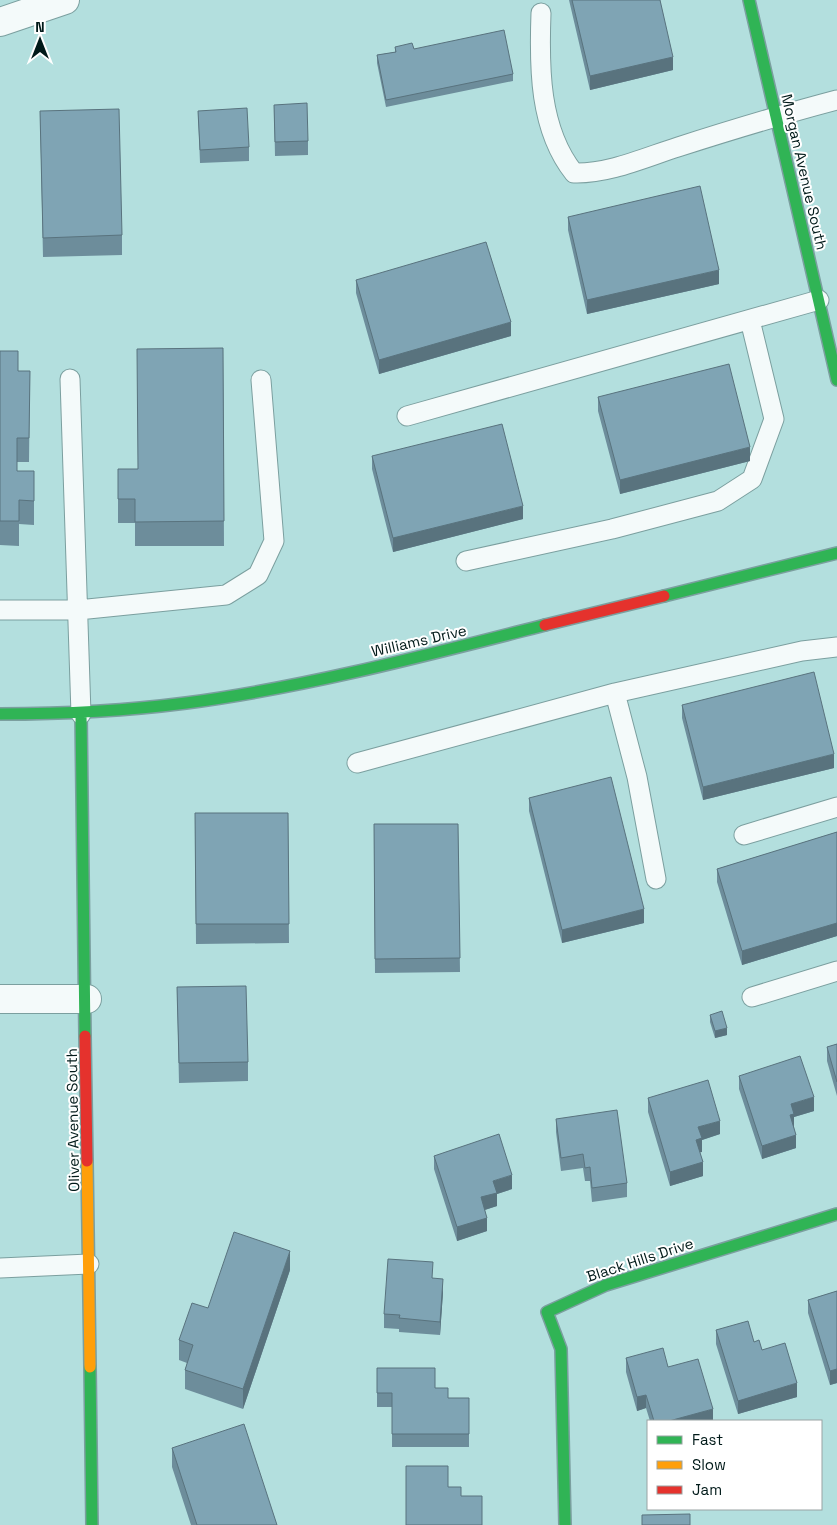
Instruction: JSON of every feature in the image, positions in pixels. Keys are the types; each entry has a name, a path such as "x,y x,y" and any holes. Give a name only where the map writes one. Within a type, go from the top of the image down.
{"street":[{"path":"0,22 66,0"},
{"name":"Morgan Avenue South","path":"749,0 837,380"},
{"name":"Williams Drive","path":"0,714 82,714 192,702 395,663 837,553"},
{"name":"Oliver Avenue South","path":"82,714 92,1525"},
{"path":"0,999 86,999"},
{"name":"Black Hills Drive","path":"565,1525 561,1349 547,1312 606,1285 837,1214"}],"lane":[{"path":"541,14 539,59 544,100 561,156 574,172 588,173 628,163 776,116 837,100"},
{"path":"407,416 819,300"},
{"path":"466,561 612,529 718,502 752,479 774,419 750,320"},
{"path":"70,379 82,714"},
{"path":"0,610 78,610 226,595 258,575 274,541 261,380"},
{"path":"356,763 615,693 802,651 837,647"},
{"path":"615,693 637,777 656,879"},
{"path":"744,835 837,807"},
{"path":"752,996 837,971"},
{"path":"0,1268 89,1264"}],"building":[{"path":"572,0 660,0 673,57 590,76"},
{"path":"504,30 513,74 386,100 377,55 396,52 395,47 412,43 414,49"},
{"path":"307,103 308,141 275,142 274,105"},
{"path":"247,108 249,147 200,150 198,111"},
{"path":"119,109 122,235 43,238 40,111"},
{"path":"700,186 719,270 587,300 568,217"},
{"path":"486,242 511,322 379,360 356,280"},
{"path":"223,348 224,521 135,522 135,499 118,499 118,469 138,469 137,349"},
{"path":"0,351 18,351 18,371 30,371 29,438 17,438 17,471 34,471 34,501 19,500 19,521 0,521"},
{"path":"729,364 750,447 620,480 598,397"},
{"path":"502,424 523,506 393,538 372,456"},
{"path":"814,672 834,754 703,787 682,705"},
{"path":"611,777 644,909 562,930 529,798"},
{"path":"195,813 288,813 289,924 196,924"},
{"path":"374,824 458,824 460,958 375,959"},
{"path":"837,832 837,923 742,951 717,869"},
{"path":"246,986 248,1062 179,1063 177,987"},
{"path":"722,1011 727,1028 715,1031 710,1015"},
{"path":"837,1044 837,1082 827,1047"},
{"path":"800,1056 814,1097 791,1104 794,1114 790,1115 796,1135 762,1146 739,1076"},
{"path":"708,1080 720,1121 698,1127 702,1138 696,1140 703,1162 670,1172 648,1098"},
{"path":"617,1110 627,1183 592,1188 590,1167 585,1168 583,1154 561,1158 556,1119"},
{"path":"499,1134 512,1175 493,1181 497,1193 481,1197 487,1218 457,1227 434,1156"},
{"path":"234,1232 290,1251 243,1389 185,1370 193,1345 179,1340 192,1303 208,1308"},
{"path":"388,1259 433,1262 432,1278 443,1279 440,1322 399,1318 400,1315 384,1314"},
{"path":"837,1291 837,1369 830,1371 808,1300"},
{"path":"748,1321 754,1342 759,1340 762,1350 785,1343 797,1383 738,1401 716,1330"},
{"path":"663,1348 668,1367 698,1359 713,1409 673,1420 654,1420 646,1395 637,1397 626,1358"},
{"path":"377,1368 435,1368 435,1388 448,1388 448,1398 469,1398 469,1434 392,1434 392,1393 377,1393"},
{"path":"244,1424 277,1525 197,1525 172,1448"},
{"path":"406,1466 448,1466 448,1487 461,1487 461,1496 482,1496 482,1525 406,1525"},
{"path":"690,1514 690,1525 642,1525 642,1515"}],"traffic: fast":[{"path":"749,0 837,380"},
{"path":"664,596 837,553"},
{"path":"0,714 116,710 163,706 231,696 367,669 545,625"},
{"path":"81,714 85,1036"},
{"path":"565,1525 561,1349 547,1312 606,1285 837,1214"},
{"path":"90,1367 92,1525"}],"traffic: slow":[{"path":"87,1161 90,1367"}],"traffic: jam":[{"path":"545,625 664,596"},
{"path":"85,1036 87,1161"}]}
